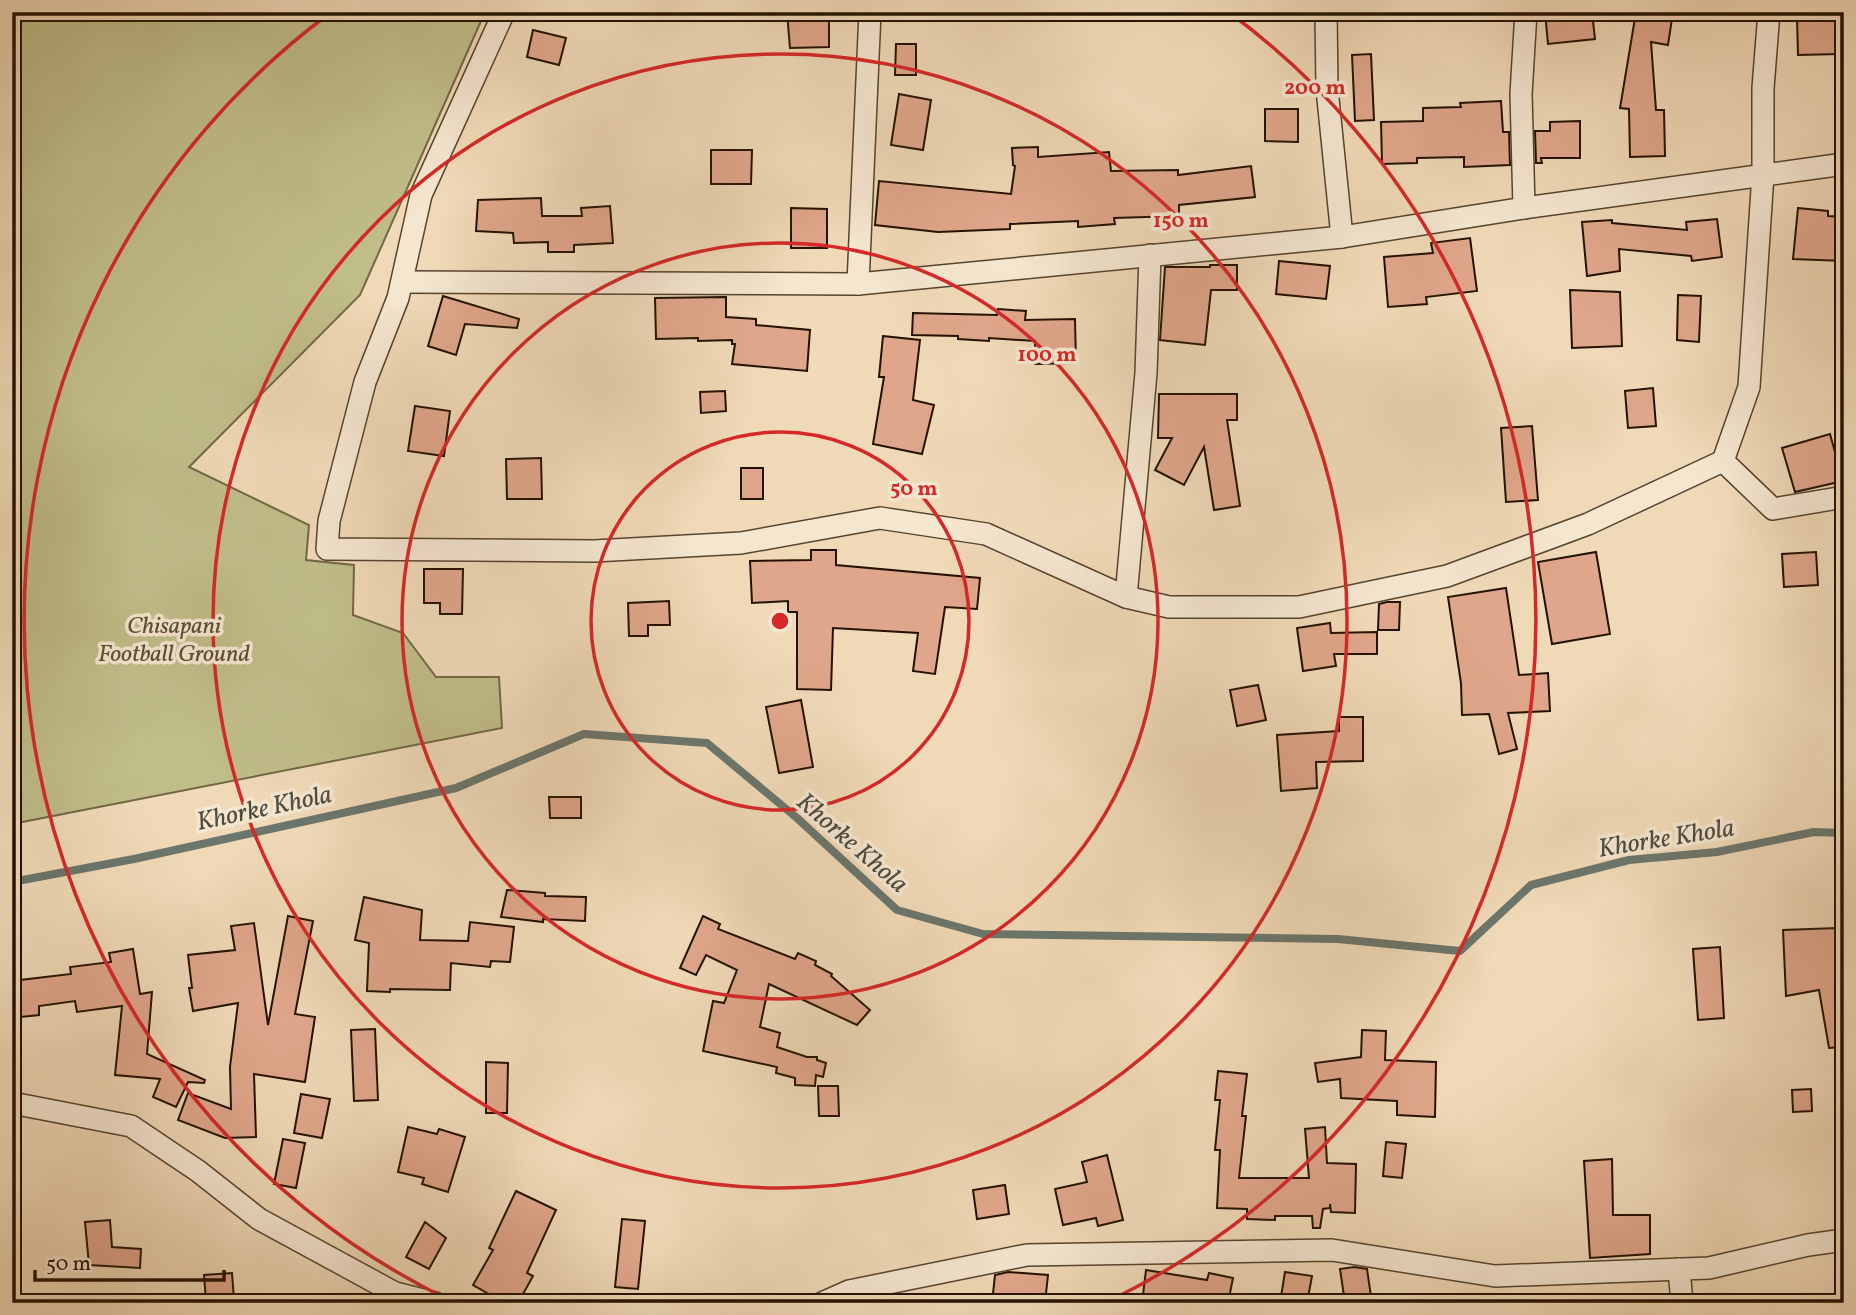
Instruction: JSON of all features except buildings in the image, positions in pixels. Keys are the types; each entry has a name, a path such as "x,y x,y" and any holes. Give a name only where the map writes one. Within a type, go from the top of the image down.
{"street":[{"path":"504,12 421,195 403,282 390,323 365,382 330,521 327,549 607,551 741,543 880,518 986,534 1126,597 1169,607 1299,607 1447,576 1588,524 1723,461 1749,387 1763,174 1763,88 1769,12"},
{"path":"858,284 870,12"},
{"path":"1326,12 1326,89 1342,237"},
{"path":"1524,208 1521,94 1526,12"},
{"path":"403,282 858,284 1342,237 1524,208 1844,164"},
{"path":"1126,597 1146,373 1150,256"},
{"path":"1723,461 1773,509 1844,497"},
{"path":"12,1103 131,1126 198,1171 259,1219 395,1293 435,1303"},
{"path":"822,1303 849,1292 1027,1255 1332,1250 1495,1276 1709,1268 1808,1245 1844,1241"},
{"path":"1679,1269 1682,1303"}],"green space":[{"name":"Chisapani Football Ground","path":"12,12 485,12 360,295 189,467 309,525 306,560 354,565 353,615 403,633 436,677 499,677 502,728 12,824"}],"waterway":[{"name":"Khorke Khola","path":"12,882 134,859 456,788 584,734 707,743 797,818 897,910 983,934 1338,939 1460,951 1531,885 1629,860 1717,852 1814,832 1844,833"}]}
